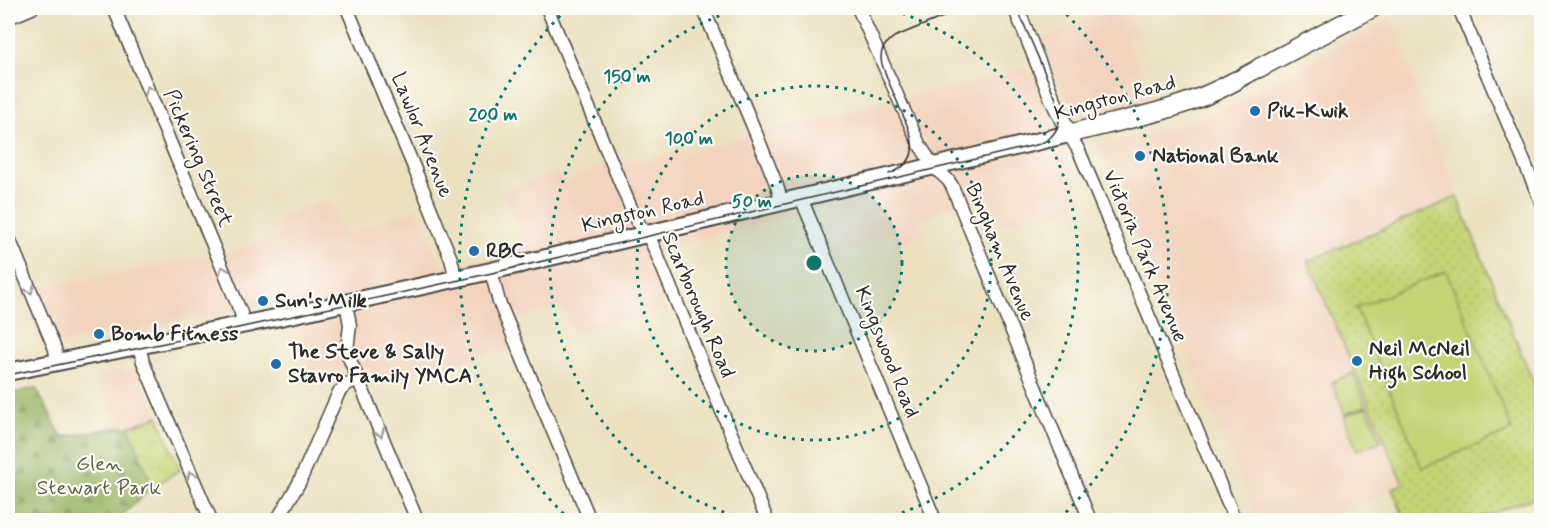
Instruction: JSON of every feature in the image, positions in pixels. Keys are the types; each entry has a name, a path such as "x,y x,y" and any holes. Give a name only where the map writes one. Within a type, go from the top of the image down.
{"main road":[{"name":"Kingston Road","path":"8,372 456,279 1155,112 1219,90 1372,8"}],"street":[{"path":"8,18 32,8"},
{"name":"Pickering Street","path":"114,8 241,312 243,324"},
{"name":"Lawlor Avenue","path":"347,8 451,259 456,279"},
{"name":"Scarborough Road","path":"547,8 636,220 655,250 767,520"},
{"path":"703,8 782,202"},
{"name":"Bingham Avenue","path":"858,8 919,144 952,186 1090,520"},
{"name":"Victoria Park Avenue","path":"1016,8 1053,100 1079,151 1235,520"},
{"path":"1459,8 1542,204"},
{"name":"Kingswood Road","path":"801,198 935,520"},
{"path":"8,236 55,349 57,362"},
{"path":"491,271 499,302 590,520"},
{"path":"345,303 350,325 348,355 417,520"},
{"path":"139,345 143,362 211,520"},
{"path":"277,520 299,483 339,392 347,384 358,379"}],"shaded area":[{"path":"1115,8 1128,8 1139,34 1126,38 1155,101 1078,119 1040,40"},
{"path":"1474,8 1512,8 1482,28"},
{"path":"1391,17 1457,197 1541,401 1541,495 1474,520 1405,520 1392,491 1320,520 1258,519 1098,146 1208,117"},
{"path":"1029,67 1085,202 1046,218 1042,209 1000,227 989,201 969,208 965,201 918,219 923,233 897,245 892,234 838,256 818,211 655,250 645,253 668,309 573,332 561,307 516,318 525,338 508,349 369,384 361,366 311,374 292,300 41,348 22,292 233,251 281,235 276,218 329,199 344,235 417,208 441,268 526,248 503,191 558,171 563,183 598,166 700,149 854,111 879,102"},
{"path":"137,369 158,416 129,427 120,427 96,375"}],"green space":[{"path":"1457,197 1541,401 1541,495 1474,520 1405,520 1392,488 1403,484 1308,261"},
{"path":"1446,271 1512,430 1422,468 1356,308"},
{"path":"1353,373 1366,406 1345,414 1332,382"},
{"name":"Glen Stewart Park","path":"36,388 62,437 129,427 153,487 117,520 8,520 8,454 14,452 8,425 8,394"},
{"path":"1367,407 1381,441 1357,450 1344,416"},
{"path":"158,416 180,470 153,487 129,427"}],"tram line":[{"path":"889,174 907,163 911,156 912,140 882,65 883,49 894,37 965,8"},
{"path":"8,375 492,273 1040,144 1056,131 1059,119 1058,106 1017,8"}],"place":[{"name":"Pik-Kwik","path":"1255,111"},
{"name":"National Bank","path":"1140,156"},
{"name":"RBC","path":"474,251"},
{"name":"Sun's Milk","path":"263,301"},
{"name":"Bomb Fitness","path":"99,334"},
{"name":"Neil McNeil High School","path":"1357,361"},
{"name":"The Steve & Sally Stavro Family YMCA","path":"276,364"}]}
